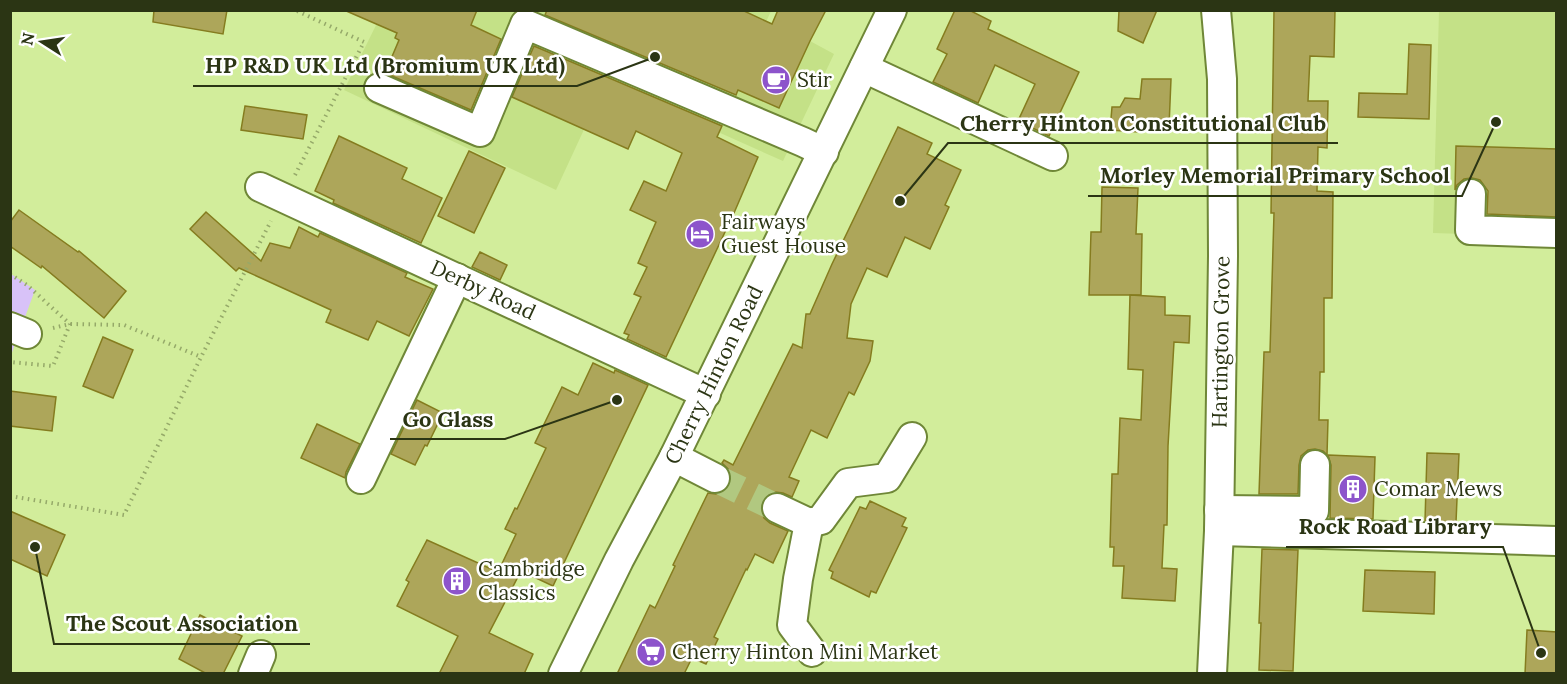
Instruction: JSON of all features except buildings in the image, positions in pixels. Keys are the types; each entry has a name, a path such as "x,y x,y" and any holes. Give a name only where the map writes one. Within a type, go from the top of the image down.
{"street":[{"name":"Cherry Hinton Road","path":"563,674 619,560 674,457 892,10"},
{"name":"Hartington Grove","path":"1212,674 1219,520 1223,256 1222,79 1216,10"},
{"path":"379,88 480,132 522,17 824,152"},
{"path":"864,68 1053,156"},
{"name":"Derby Road","path":"257,185 705,394"},
{"path":"1471,194 1470,230 1557,233"},
{"path":"361,479 457,278"},
{"path":"777,508 809,523 822,520 848,483 887,477 912,437"},
{"path":"674,457 716,478"},
{"path":"1219,520 1314,511 1315,465"},
{"path":"1219,520 1557,542"},
{"path":"809,523 792,625 813,652"}],"path":[{"path":"10,496 124,515 201,357 124,325 70,324"}],"shaded area":[{"path":"383,11 771,11 766,22 834,54 783,161 606,82 556,190 344,90"},
{"path":"1439,11 1556,11 1556,237 1433,233"},
{"path":"11,274 35,290 11,355"}],"tunnel":[{"path":"715,478 777,508"}],"place":[{"name":"HP R&D UK Ltd (Bromium UK Ltd)","path":"655,57"},
{"name":"Stir","path":"776,80"},
{"name":"Morley Memorial Primary School","path":"1496,122"},
{"name":"Cherry Hinton Constitutional Club","path":"900,201"},
{"name":"Fairways Guest House","path":"700,234"},
{"name":"Go Glass","path":"617,400"},
{"name":"Comar Mews","path":"1353,489"},
{"name":"The Scout Association","path":"35,547"},
{"name":"Cambridge Classics","path":"457,581"},
{"name":"Cherry Hinton Mini Market","path":"651,652"},
{"name":"Rock Road Library","path":"1541,653"}]}
